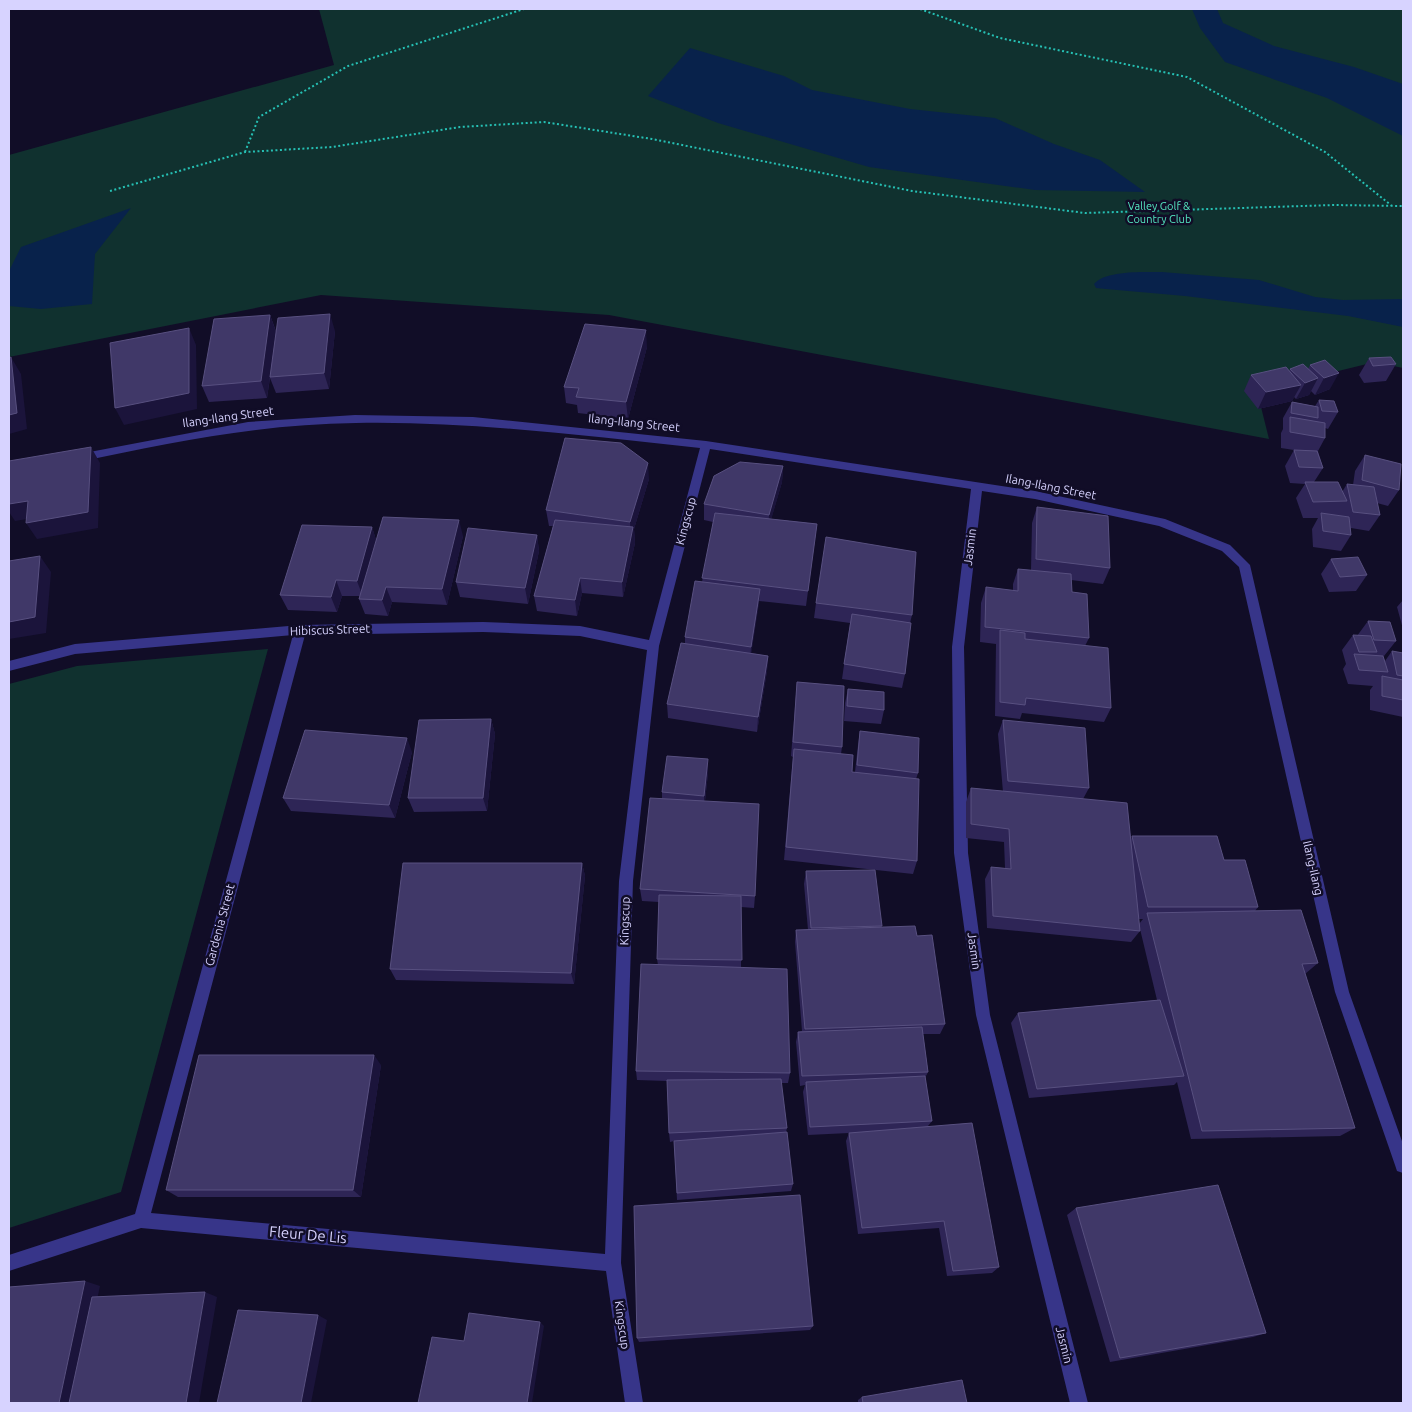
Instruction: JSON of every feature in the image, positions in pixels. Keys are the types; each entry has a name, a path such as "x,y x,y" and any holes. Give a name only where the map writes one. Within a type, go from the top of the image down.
{"street":[{"name":"Ilang-Ilang Street","path":"65,462 140,444 248,426 355,419 473,421 706,444 977,488 1035,495 1161,522 1226,548 1244,565"},
{"name":"Kingscup","path":"634,1403 613,1263 626,881 653,646 706,444"},
{"name":"Jasmin","path":"977,488 958,647 961,854 983,1015 1079,1403"},
{"name":"Ilang-Ilang","path":"1244,565 1342,992 1403,1165"},
{"name":"Hibiscus Street","path":"9,666 75,649 300,630 483,627 580,631 653,646"},
{"name":"Gardenia Street","path":"141,1220 300,630"},
{"name":"Fleur De Lis","path":"9,1263 141,1220 613,1263"}],"path":[{"path":"245,152 259,117 348,66 524,9"},
{"path":"920,9 1000,38 1115,64 1187,77 1325,152 1392,206"},
{"path":"110,191 245,152 332,146 460,127 544,122 652,139 912,191 1085,214 1297,206 1403,206"}],"green space":[{"name":"Valley Golf & Country Club","path":"319,9 1403,9 1403,368 1375,362 1257,391 1269,439 609,315 321,295 9,357 9,155 334,65"},
{"path":"268,649 121,1192 9,1228 9,684 77,666"}],"water":[{"path":"1192,9 1217,9 1223,23 1274,46 1354,67 1403,84 1403,136 1327,98 1225,62 1200,28"},
{"path":"690,48 784,76 812,90 910,109 995,118 1054,144 1100,160 1145,192 1035,190 869,167 718,123 648,96"},
{"path":"131,208 95,254 92,304 41,309 9,306 9,271 21,247"},
{"path":"1162,272 1259,280 1315,297 1343,300 1403,299 1403,327 1348,316 1185,296 1096,288 1094,284 1099,279 1116,274"}],"building":[{"path":"330,314 324,373 270,377 278,318"},
{"path":"270,315 261,381 202,386 214,319"},
{"path":"585,324 646,330 626,402 576,397 579,388 564,387"},
{"path":"189,328 189,393 115,408 110,343"},
{"path":"11,357 17,413 9,415 9,358"},
{"path":"1391,357 1396,364 1373,366 1369,358"},
{"path":"1325,360 1339,373 1324,378 1310,365"},
{"path":"1303,364 1318,378 1305,383 1290,369"},
{"path":"1286,367 1301,385 1266,392 1251,375"},
{"path":"1319,400 1334,401 1338,412 1322,411"},
{"path":"1292,402 1318,407 1318,418 1291,413"},
{"path":"1290,417 1325,423 1325,438 1290,432"},
{"path":"565,438 621,443 648,463 630,522 546,510"},
{"path":"91,447 88,512 26,523 28,501 9,504 9,461"},
{"path":"1294,450 1317,451 1323,468 1299,467"},
{"path":"1365,455 1401,464 1399,490 1362,480"},
{"path":"740,462 783,466 769,515 704,504 714,476"},
{"path":"1305,482 1338,482 1347,501 1313,502"},
{"path":"1347,484 1374,487 1380,515 1353,512"},
{"path":"1037,507 1108,516 1110,568 1036,559"},
{"path":"715,513 817,524 808,591 702,578"},
{"path":"1321,513 1349,517 1351,535 1323,531"},
{"path":"383,517 459,520 442,589 386,587 382,600 359,599"},
{"path":"555,520 633,527 622,582 580,578 575,600 534,596"},
{"path":"302,525 372,527 357,581 336,580 331,597 280,595"},
{"path":"468,528 537,535 525,588 456,582"},
{"path":"826,537 916,552 912,615 816,603"},
{"path":"40,556 35,617 9,622 9,561"},
{"path":"1358,557 1367,575 1340,577 1331,559"},
{"path":"1018,569 1071,574 1072,592 1087,594 1089,638 985,627 986,587 1018,591"},
{"path":"695,581 760,589 751,647 685,637"},
{"path":"852,614 911,623 905,674 844,664"},
{"path":"1368,621 1390,622 1396,641 1374,640"},
{"path":"1000,630 1025,633 1025,639 1108,648 1111,708 1026,698 1025,705 1000,702"},
{"path":"1353,635 1371,636 1377,652 1359,652"},
{"path":"681,643 768,656 758,717 667,704"},
{"path":"1392,651 1403,653 1403,676 1397,675"},
{"path":"1354,654 1383,656 1388,672 1359,670"},
{"path":"1382,676 1403,680 1403,700 1382,696"},
{"path":"797,682 844,686 842,747 793,742"},
{"path":"848,689 884,692 884,710 847,706"},
{"path":"491,719 483,798 408,798 419,720"},
{"path":"1003,720 1085,728 1089,788 1008,781"},
{"path":"305,730 407,738 389,805 283,798"},
{"path":"860,731 919,738 918,773 857,765"},
{"path":"794,749 853,755 852,772 919,779 917,861 786,847"},
{"path":"667,756 708,759 704,796 662,792"},
{"path":"971,788 1127,803 1140,931 993,916 991,867 1011,869 1009,829 971,824"},
{"path":"650,798 759,804 755,896 640,889"},
{"path":"1132,836 1217,836 1224,860 1245,860 1258,907 1148,907"},
{"path":"403,863 582,863 571,973 390,969"},
{"path":"875,870 882,926 811,928 806,871"},
{"path":"659,895 741,896 742,960 657,959"},
{"path":"1301,910 1318,963 1302,964 1355,1128 1202,1131 1147,913"},
{"path":"915,926 917,936 932,935 945,1024 805,1029 796,930"},
{"path":"641,964 787,969 790,1073 636,1071"},
{"path":"1160,1000 1184,1076 1037,1089 1018,1013"},
{"path":"922,1027 928,1072 802,1076 798,1032"},
{"path":"199,1055 374,1055 353,1190 166,1190"},
{"path":"925,1076 932,1121 810,1127 806,1082"},
{"path":"781,1079 787,1128 669,1133 667,1080"},
{"path":"972,1123 999,1267 953,1271 944,1221 862,1228 849,1133"},
{"path":"787,1132 793,1184 677,1193 674,1141"},
{"path":"1218,1185 1266,1333 1120,1358 1076,1208"},
{"path":"800,1195 813,1326 637,1338 634,1206"},
{"path":"85,1281 59,1403 9,1403 9,1287"},
{"path":"205,1292 186,1403 69,1403 92,1297"},
{"path":"238,1310 318,1315 301,1403 217,1403"},
{"path":"469,1313 540,1322 527,1403 418,1403 432,1337 464,1341"},
{"path":"962,1380 967,1403 863,1403 862,1397"}]}
